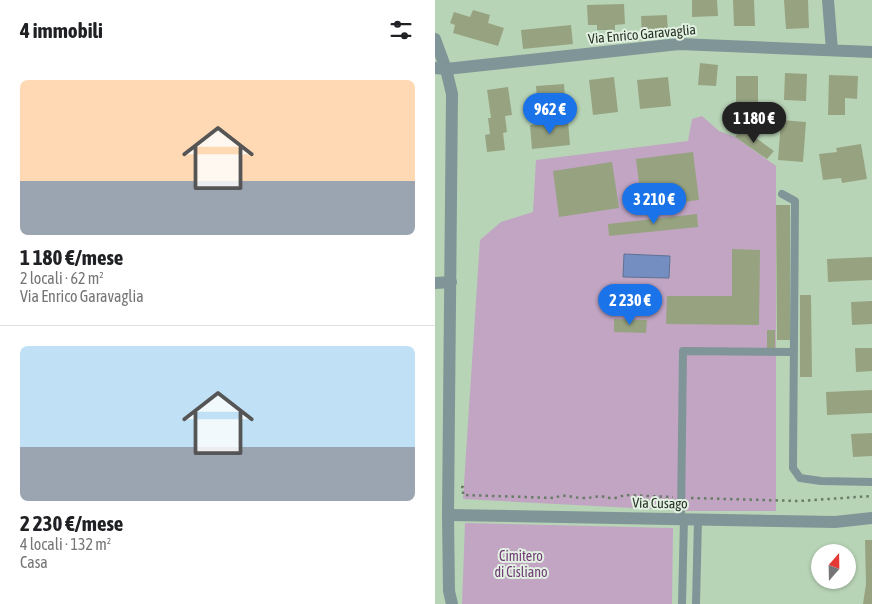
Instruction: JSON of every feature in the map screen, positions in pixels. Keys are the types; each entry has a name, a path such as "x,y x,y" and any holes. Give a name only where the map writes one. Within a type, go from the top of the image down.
{"street":[{"path":"828,0 832,50"},
{"path":"435,39 441,68 452,94 448,487 449,591 451,604"},
{"name":"Via Enrico Garavaglia","path":"441,68 679,44 872,52"},
{"path":"435,283 451,282"},
{"name":"Via Cusago","path":"448,515 835,522 872,518"}],"lane":[{"path":"783,194 795,201 793,468 800,478 810,480 872,482"},
{"path":"682,604 683,351 794,352"},
{"path":"696,604 698,519"}],"path":[{"path":"448,487 463,487 463,495 555,498 562,495 584,498 603,495 612,499 625,495 799,501 872,496"}],"green space":[{"path":"702,116 719,131 735,137 776,166 776,511 690,511 463,499 480,240 501,222 533,212 536,160 688,141 692,119"},
{"name":"Cimitero di Cisliano","path":"465,523 673,528 672,604 462,604"}],"water":[{"path":"624,254 670,256 669,278 623,277"},
{"path":"623,289 635,289 635,308 623,308"}],"building":[{"path":"692,0 717,0 718,16 692,17"},
{"path":"733,0 754,0 755,26 734,26"},
{"path":"784,0 808,0 809,28 786,29"},
{"path":"624,4 625,24 615,25 615,30 597,30 597,25 588,25 587,5"},
{"path":"473,10 490,15 488,23 504,28 498,46 453,33 455,25 450,23 454,12 470,17"},
{"path":"667,15 668,34 642,35 641,16"},
{"path":"571,25 573,44 523,49 521,30"},
{"path":"700,63 718,65 716,86 698,85"},
{"path":"785,73 807,74 806,101 784,100"},
{"path":"829,75 858,76 857,99 845,98 845,115 828,115"},
{"path":"736,76 758,76 758,116 736,116"},
{"path":"614,77 618,112 593,115 589,80"},
{"path":"668,77 671,106 640,109 637,80"},
{"path":"564,84 565,98 537,101 536,86"},
{"path":"508,87 512,115 505,116 507,132 503,133 505,150 487,152 485,135 490,134 488,118 491,118 487,90"},
{"path":"781,120 806,122 803,162 778,160"},
{"path":"568,121 570,145 532,149 530,125"},
{"path":"742,128 774,151 767,159 735,137"},
{"path":"861,144 867,179 842,183 841,178 823,180 819,154 837,152 836,148"},
{"path":"693,152 699,200 642,207 636,159"},
{"path":"612,162 619,208 559,217 553,171"},
{"path":"776,205 790,205 790,340 777,340"},
{"path":"697,214 698,227 609,236 608,224"},
{"path":"732,249 760,250 759,325 666,324 667,296 732,296"},
{"path":"872,257 872,280 828,282 827,259"},
{"path":"800,295 811,295 812,377 800,377"},
{"path":"872,301 872,324 852,325 851,302"},
{"path":"614,319 647,320 646,333 614,332"},
{"path":"767,330 775,330 775,350 767,350"},
{"path":"855,348 872,348 872,371 856,372"},
{"path":"872,390 872,413 827,415 826,392"},
{"path":"872,433 872,456 853,457 851,434"},
{"path":"865,540 872,540 872,604 863,604 866,584"}]}
